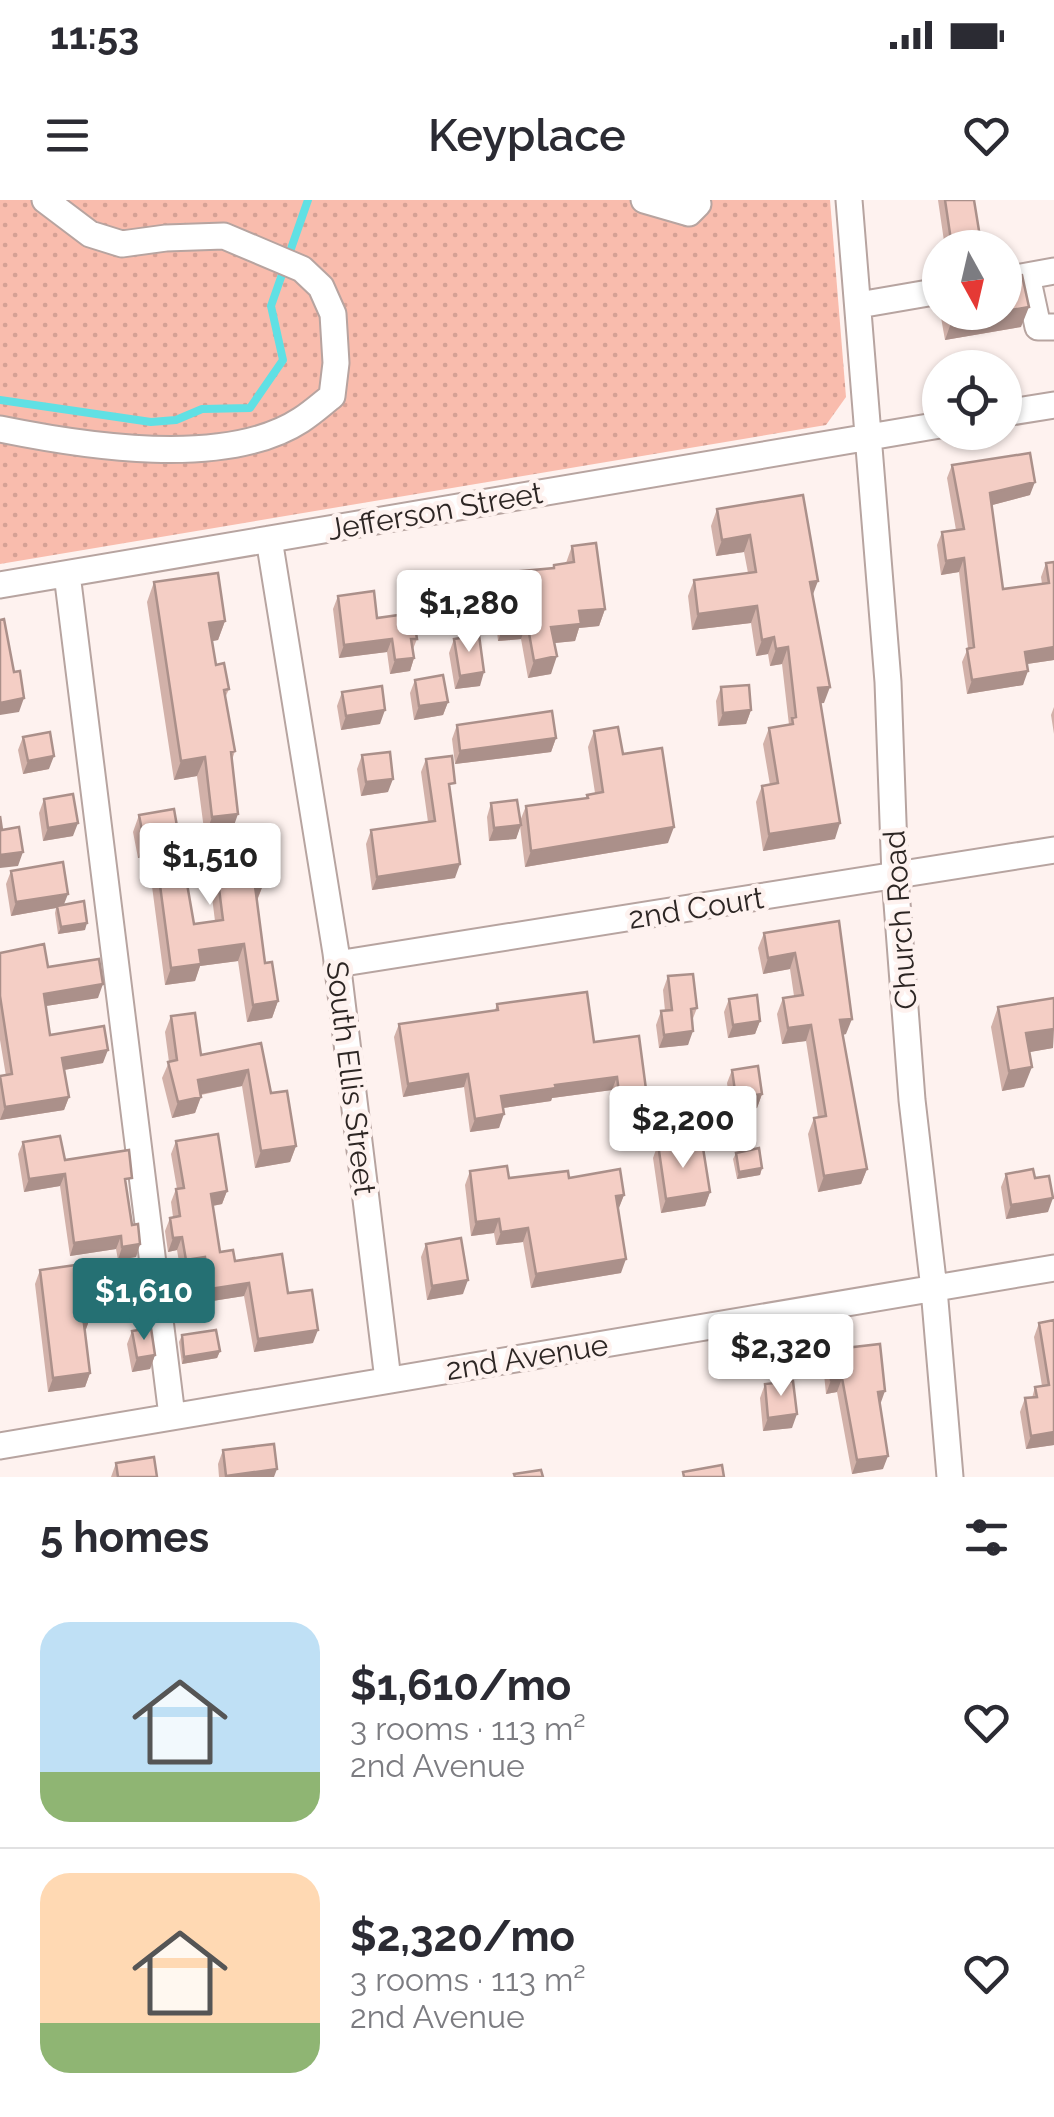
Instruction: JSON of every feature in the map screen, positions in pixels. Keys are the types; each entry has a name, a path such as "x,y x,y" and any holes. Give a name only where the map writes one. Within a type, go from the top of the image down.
{"street":[{"path":"0,428 79,445 174,450 247,441 299,422 332,396 336,364 333,314 321,287 302,269 224,236 122,244 90,234 45,200"},
{"path":"644,200 689,213 698,204 694,200"},
{"name":"Church Road","path":"849,200 870,437 912,1100 950,1477"},
{"path":"1022,277 1054,271"},
{"path":"1022,292 1038,328 1054,327"},
{"path":"858,305 922,294"},
{"path":"1022,411 1054,404"},
{"name":"Jefferson Street","path":"0,585 922,428"},
{"name":"South Ellis Street","path":"269,539 337,964 388,1380"},
{"path":"68,574 172,1416"},
{"name":"2nd Court","path":"337,964 1054,850"},
{"name":"2nd Avenue","path":"0,1446 1054,1268"}],"shaded area":[{"path":"0,200 830,200 846,397 826,425 0,564"}],"building":[{"path":"945,200 974,200 979,230 949,230"},
{"path":"1022,275 1029,307 1022,308"},
{"path":"1030,453 1035,482 990,493 1003,589 1049,583 1046,563 1054,562 1054,647 1025,652 1028,671 972,680 967,649 974,647 964,558 946,561 942,532 964,529 952,465"},
{"path":"803,495 818,581 810,582 830,687 818,688 840,823 769,834 762,786 778,783 769,728 793,724 792,718 796,717 788,647 776,649 774,637 762,640 757,606 698,614 694,580 756,572 750,535 722,540 717,509"},
{"path":"596,543 605,609 579,611 581,624 551,627 557,656 534,661 527,622 504,624 499,573 554,568 574,562 572,546"},
{"path":"218,573 225,621 209,623 216,665 224,663 229,689 224,690 235,751 231,752 238,814 212,817 205,757 181,761 154,582"},
{"path":"374,591 377,618 413,613 417,639 411,639 414,658 395,660 392,639 344,645 338,596"},
{"path":"4,619 14,672 20,671 24,698 0,703 0,620"},
{"path":"479,635 484,672 460,676 454,639"},
{"path":"443,675 448,702 419,706 415,680"},
{"path":"749,685 751,710 723,713 721,687"},
{"path":"382,686 385,710 346,716 342,692"},
{"path":"552,711 556,738 460,751 457,725"},
{"path":"618,727 623,754 662,748 674,827 531,851 526,806 588,798 587,795 603,792 594,731"},
{"path":"50,732 54,756 28,761 23,737"},
{"path":"390,752 393,779 366,782 362,755"},
{"path":"452,756 455,783 449,784 460,864 377,877 371,830 435,821 426,759"},
{"path":"73,794 78,823 48,828 44,799"},
{"path":"517,800 521,825 494,828 491,803"},
{"path":"174,809 194,924 223,920 216,865 259,859 263,885 255,886 265,963 272,962 278,1001 253,1005 244,944 199,950 201,964 171,968 154,840 144,841 139,815"},
{"path":"0,816 2,830 19,827 23,852 0,855"},
{"path":"63,862 68,894 16,902 11,871"},
{"path":"84,901 87,923 61,927 57,906"},
{"path":"839,921 852,1019 840,1020 867,1169 824,1176 814,1118 826,1116 811,1025 788,1028 783,998 803,995 795,953 768,958 764,933"},
{"path":"44,944 48,967 99,959 103,984 44,994 50,1035 104,1026 108,1050 62,1058 69,1097 5,1107 0,1076 12,1074 0,996 0,953"},
{"path":"693,974 697,1008 691,1009 693,1031 664,1035 661,1011 672,1010 668,976"},
{"path":"587,992 594,1042 639,1036 649,1112 622,1116 617,1077 501,1096 504,1114 475,1119 468,1074 408,1084 399,1024 498,1010 497,1004"},
{"path":"757,995 760,1021 733,1025 729,999"},
{"path":"1054,998 1054,1029 1026,1033 1032,1067 1009,1071 998,1007"},
{"path":"195,1013 201,1055 261,1043 271,1093 287,1091 296,1146 261,1151 248,1070 198,1080 201,1097 178,1102 168,1062 177,1060 171,1016"},
{"path":"758,1066 762,1094 736,1098 732,1070"},
{"path":"218,1134 227,1191 211,1194 220,1252 233,1250 235,1261 282,1254 288,1293 312,1290 318,1330 258,1339 249,1283 210,1289 205,1257 186,1260 182,1237 173,1238 170,1218 180,1216 176,1189 184,1188 176,1141"},
{"path":"60,1136 65,1160 129,1150 132,1178 125,1179 132,1225 138,1224 140,1244 122,1247 121,1236 74,1243 65,1174 29,1179 23,1142"},
{"path":"680,1141 681,1151 703,1148 710,1192 666,1199 658,1144"},
{"path":"759,1148 762,1168 739,1172 736,1153"},
{"path":"507,1166 509,1178 568,1171 569,1178 620,1169 624,1195 616,1196 626,1259 536,1274 528,1228 501,1232 499,1219 476,1222 470,1171"},
{"path":"1033,1169 1035,1178 1049,1176 1053,1198 1011,1205 1006,1174"},
{"path":"461,1238 468,1280 432,1286 426,1244"},
{"path":"83,1264 91,1315 83,1316 90,1373 53,1378 40,1270"},
{"path":"1054,1320 1054,1432 1031,1436 1025,1398 1037,1397 1035,1387 1049,1385 1039,1323"},
{"path":"151,1328 155,1355 137,1358 132,1331"},
{"path":"216,1330 220,1351 184,1357 182,1335"},
{"path":"880,1344 885,1391 878,1392 888,1456 857,1460 842,1378 831,1380 827,1350"},
{"path":"793,1381 797,1414 768,1418 765,1384"},
{"path":"274,1444 277,1469 226,1476 223,1450"},
{"path":"154,1457 157,1477 118,1477 116,1463"},
{"path":"722,1465 724,1477 684,1477 683,1472"},
{"path":"541,1470 543,1477 514,1474"}],"waterway":[{"path":"0,400 151,422 176,420 202,409 250,408 283,360 271,306 308,200"}]}
